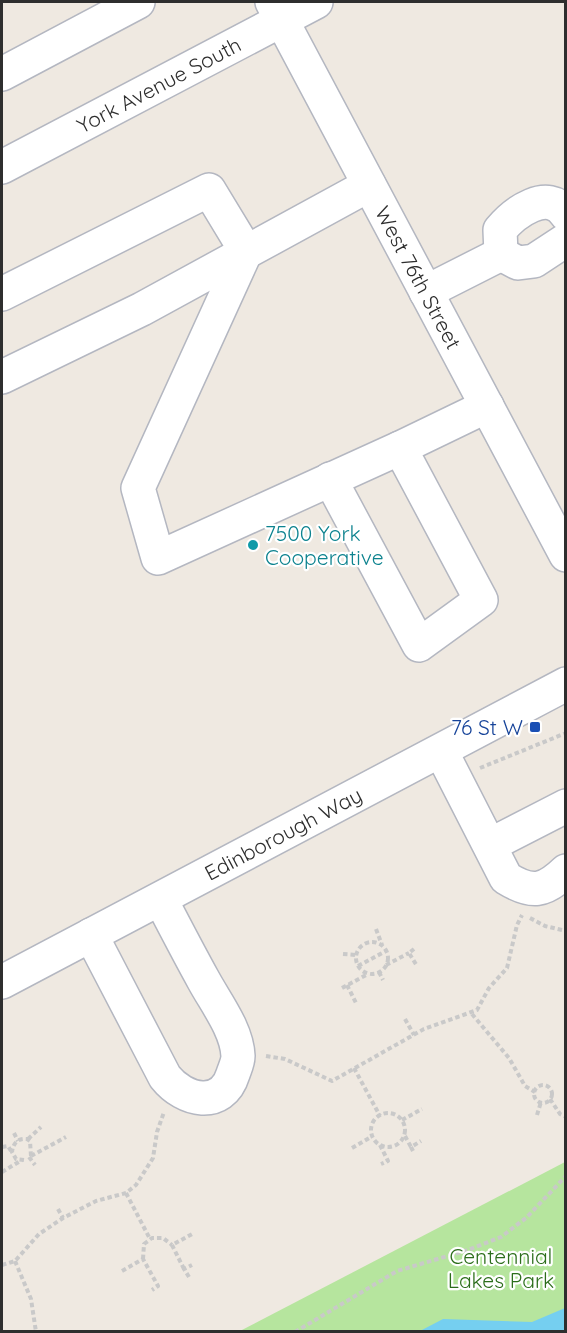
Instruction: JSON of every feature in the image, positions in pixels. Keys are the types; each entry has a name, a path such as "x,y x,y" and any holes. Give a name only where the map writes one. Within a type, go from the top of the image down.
{"street":[{"path":"2,74 138,2"},
{"name":"York Avenue South","path":"2,167 277,11 316,2"},
{"name":"West 76th Street","path":"277,11 566,555"},
{"path":"2,377 142,309 369,185"},
{"path":"2,294 209,190 246,251"},
{"path":"501,254 500,230 510,218 530,206 549,201 560,206 566,214"},
{"path":"501,254 518,263 534,261 566,240"},
{"path":"246,251 138,488 158,558 487,406"},
{"path":"426,292 501,254"},
{"path":"330,479 419,645 481,600 400,448"},
{"name":"Edinborough Way","path":"2,982 566,684"},
{"path":"441,751 506,878 527,888 550,886 566,871"},
{"path":"490,845 566,806"},
{"path":"91,935 165,1077 178,1092 197,1098 216,1095 231,1080 238,1056 231,1031 161,900"}],"path":[{"path":"238,1056 285,1059 332,1081 432,1025 472,1014 481,1006 489,988 507,968 518,919 523,915"},
{"path":"376,929 386,951 386,965"},
{"path":"369,973 358,966 356,955 364,944 374,942 382,946"},
{"path":"356,1003 344,987 369,973 379,972 386,965 414,949"},
{"path":"358,966 386,951"},
{"path":"409,952 417,966"},
{"path":"343,954 356,955"},
{"path":"379,972 383,980"},
{"path":"472,1014 509,1058 525,1086 535,1092"},
{"path":"405,1019 414,1035"},
{"path":"354,1068 380,1116"},
{"path":"535,1092 541,1086 549,1087 552,1094 550,1100"},
{"path":"2,1265 15,1261 39,1234 63,1218 96,1202 126,1193 141,1179 155,1152 159,1122 178,1092"},
{"path":"535,1092 536,1099 541,1102 550,1100"},
{"path":"550,1100 560,1114 566,1117"},
{"path":"537,1115 541,1102"},
{"path":"402,1120 422,1108"},
{"path":"371,1137 373,1122 380,1116 392,1113 402,1120 405,1136 412,1149 421,1141"},
{"path":"18,1141 28,1140 41,1127"},
{"path":"14,1133 18,1141"},
{"path":"380,1145 397,1143 405,1136"},
{"path":"2,1172 66,1137"},
{"path":"371,1137 380,1145 388,1161 381,1164"},
{"path":"352,1148 371,1137"},
{"path":"28,1140 31,1144 31,1156 35,1165"},
{"path":"12,1152 18,1141"},
{"path":"2,1147 8,1146 16,1159 24,1160"},
{"path":"296,1332 397,1271 468,1250 501,1237 526,1218 566,1176"},
{"path":"126,1193 150,1239"},
{"path":"58,1209 63,1218"},
{"path":"172,1245 194,1233"},
{"path":"152,1290 158,1286 143,1259 142,1249 150,1239 163,1238 172,1245 189,1277"},
{"path":"122,1271 143,1259"},
{"path":"15,1261 31,1299 36,1332"},
{"path":"184,1269 192,1265"}],"green space":[{"name":"Centennial Lakes Park","path":"565,1162 565,1331 240,1331"}],"water":[{"path":"565,1308 565,1331 420,1331 443,1319 532,1322"}],"place":[{"name":"7500 York Cooperative","path":"253,545"},
{"name":"76 St W","path":"535,727"}]}
